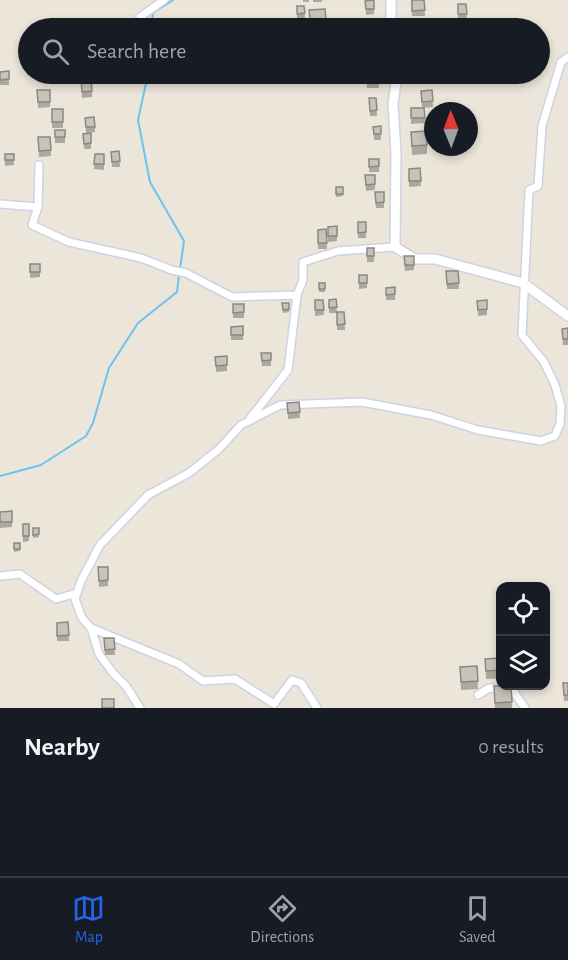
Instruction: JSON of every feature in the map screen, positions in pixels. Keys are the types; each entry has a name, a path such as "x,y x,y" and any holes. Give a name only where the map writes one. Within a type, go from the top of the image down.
{"street":[{"path":"140,18 164,0"},
{"path":"391,0 391,18"},
{"path":"248,421 280,405 362,402 431,415 478,429 542,441 555,436 561,406 544,363 522,335 523,283 529,190 538,186 542,126 561,62 568,57"},
{"path":"394,247 396,153 393,105 395,84"},
{"path":"39,165 38,207 33,225 69,242 141,258 171,270 186,273 232,297 297,295"},
{"path":"0,204 38,207"},
{"path":"140,708 126,686 112,673 99,654 91,628 82,618 75,599 77,593 100,545 148,495 189,473 248,421 288,370 297,295 303,280 303,262 338,251 394,247 415,259 435,259 523,283 568,316"},
{"path":"0,576 20,574 56,599 77,593"},
{"path":"91,628 179,664 203,681 235,679 274,704 292,680 301,682 317,708"},
{"path":"478,695 489,688 512,689 525,708"}],"building":[{"path":"374,0 374,9 366,9 365,1"},
{"path":"412,0 424,0 425,10 412,11"},
{"path":"458,4 466,4 467,14 458,14"},
{"path":"297,6 304,6 305,13 297,14"},
{"path":"325,9 326,18 310,18 309,10"},
{"path":"9,71 9,79 0,80 0,72"},
{"path":"81,84 91,84 92,91 82,92"},
{"path":"37,90 50,90 50,102 38,102"},
{"path":"432,90 433,101 422,102 421,91"},
{"path":"369,98 376,98 377,110 370,111"},
{"path":"411,108 424,108 424,118 411,118"},
{"path":"52,109 63,109 63,122 52,122"},
{"path":"94,117 95,127 86,127 85,118"},
{"path":"381,126 381,134 374,134 373,127"},
{"path":"55,130 65,130 65,137 55,137"},
{"path":"424,131 424,145 412,146 411,132"},
{"path":"91,133 91,143 84,144 83,134"},
{"path":"38,137 50,137 51,150 39,151"},
{"path":"119,151 120,161 112,162 111,152"},
{"path":"5,154 14,154 14,160 5,160"},
{"path":"95,154 104,154 104,164 94,164"},
{"path":"369,159 379,159 379,166 369,167"},
{"path":"420,168 421,181 409,181 409,169"},
{"path":"365,175 375,175 375,184 366,185"},
{"path":"336,187 343,187 343,194 336,194"},
{"path":"375,192 384,192 384,202 376,203"},
{"path":"358,222 366,222 366,232 358,233"},
{"path":"337,226 337,236 328,236 328,227"},
{"path":"326,229 327,243 318,243 318,230"},
{"path":"367,248 374,248 374,256 367,256"},
{"path":"404,256 414,256 414,265 405,265"},
{"path":"30,264 40,264 40,272 30,272"},
{"path":"446,271 458,271 459,283 447,284"},
{"path":"359,275 367,275 367,283 359,283"},
{"path":"319,283 325,283 325,289 319,289"},
{"path":"395,287 395,294 386,295 386,288"},
{"path":"336,299 337,307 329,308 329,300"},
{"path":"315,300 323,300 324,310 315,310"},
{"path":"487,300 487,309 478,310 477,301"},
{"path":"282,303 289,303 289,309 283,310"},
{"path":"233,304 244,304 244,312 233,313"},
{"path":"337,312 344,312 345,324 337,325"},
{"path":"243,326 243,335 231,335 231,327"},
{"path":"568,328 568,339 563,339 562,329"},
{"path":"261,353 271,353 271,360 262,361"},
{"path":"227,356 227,365 216,366 215,357"},
{"path":"299,402 300,412 288,413 287,403"},
{"path":"12,511 12,522 0,522 0,512"},
{"path":"23,524 29,524 29,536 23,536"},
{"path":"33,528 39,528 39,534 33,535"},
{"path":"14,543 20,543 20,549 14,549"},
{"path":"98,567 108,567 108,580 99,581"},
{"path":"68,622 69,635 57,636 57,623"},
{"path":"104,638 114,638 115,649 105,650"},
{"path":"496,658 496,670 486,671 485,659"},
{"path":"477,666 478,681 461,682 460,667"},
{"path":"563,683 568,683 568,695 564,695"},
{"path":"494,686 496,690 511,690 512,702 495,703"},
{"path":"102,699 114,699 114,708 102,708"}],"waterway":[{"path":"152,18 153,13 173,0"},
{"path":"146,84 138,120 150,182 184,241 180,269"},
{"path":"0,476 41,465 86,436 93,423 109,368 138,323 177,292 179,275"}]}
